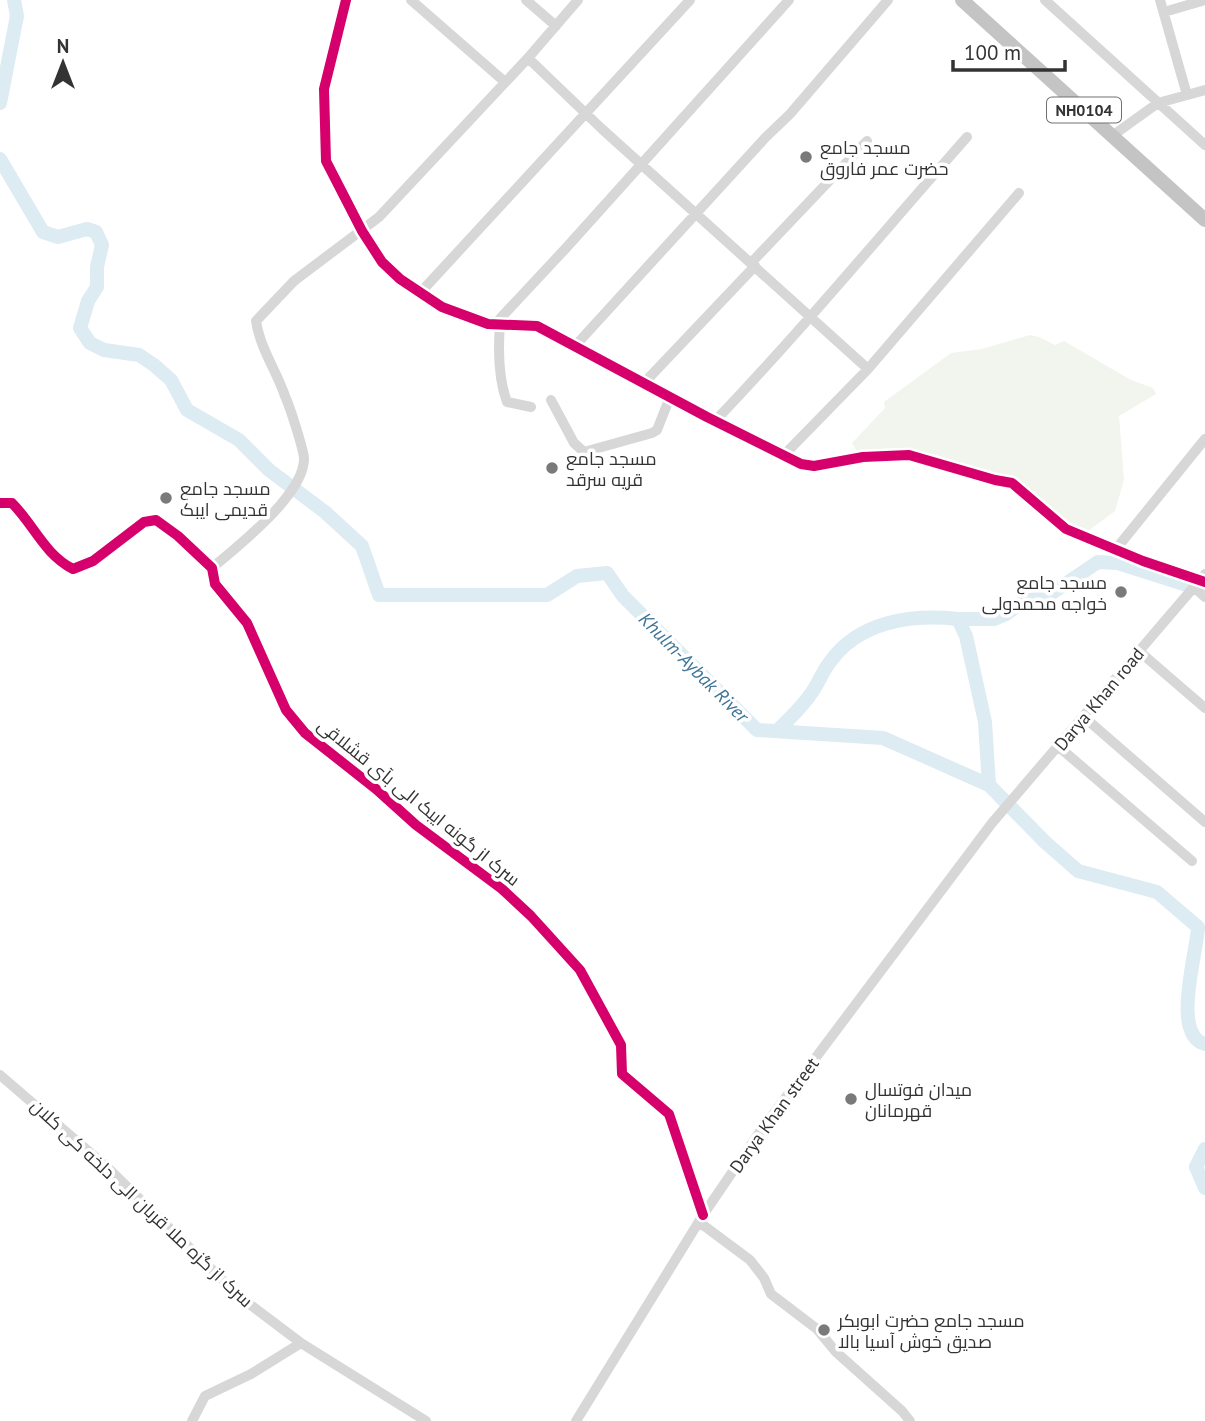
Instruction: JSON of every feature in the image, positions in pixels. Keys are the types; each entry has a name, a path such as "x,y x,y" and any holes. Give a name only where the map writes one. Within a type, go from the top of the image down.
{"highway":[{"name":"NH0104","path":"962,0 1205,220"}],"street":[{"path":"346,0 324,89 326,161 362,231 382,262 400,279 442,307 488,324 537,326 801,464 814,466 863,457 909,455 1012,483 1066,528 1143,561 1201,581 1205,597"},
{"path":"411,0 505,82"},
{"path":"526,0 555,26"},
{"path":"212,568 254,533 287,496 298,481 304,458 285,396 259,338 256,321 294,281 379,217 528,58 578,0"},
{"path":"421,293 690,0"},
{"path":"531,407 507,402 500,376 498,324 789,0"},
{"path":"576,346 765,138 790,114 888,0"},
{"path":"1045,0 1205,145"},
{"path":"1160,0 1186,95"},
{"path":"1164,12 1205,0"},
{"path":"528,58 586,114 868,369"},
{"path":"1112,135 1158,103 1205,90"},
{"path":"715,421 772,361 967,137"},
{"path":"644,383 867,141"},
{"path":"784,455 868,369 1018,193"},
{"path":"551,400 574,443 584,452 657,430 670,397"},
{"path":"1116,549 1205,439"},
{"name":"سرک از گونه ایبک الی بآی قشلاقی","path":"0,503 12,503 47,550 61,563 73,569 93,561 144,522 156,520 178,536 212,568 215,584 247,623 286,710 305,733 376,789 416,825 502,889 580,970 621,1045 622,1074 669,1114 701,1218"},
{"name":"Darya Khan road","path":"992,823 1040,771 1201,581"},
{"path":"1140,652 1205,708"},
{"path":"1084,717 1205,822"},
{"path":"1059,747 1192,861"},
{"name":"Darya Khan street","path":"576,1421 701,1218 759,1133 992,823"},
{"name":"سرک از گزه ملا قربان الی دلخه کی کلان","path":"0,1075 99,1159 240,1297 301,1343 426,1421"},
{"path":"701,1218 750,1260 764,1278 771,1294 817,1329 836,1352 910,1421"},
{"path":"192,1421 205,1396 251,1374 301,1343"}],"shaded area":[{"path":"1030,335 1055,345 1064,341 1131,380 1153,388 1156,394 1119,416 1124,480 1115,511 1088,531 1069,525 1015,482 909,452 858,453 852,443 885,408 884,402 951,353 982,349"}],"waterway":[{"path":"0,103 17,16 14,0"},
{"name":"Khulm-Aybak River","path":"0,159 43,232 58,237 87,229 96,232 102,245 97,267 97,287 88,301 80,328 90,343 104,350 139,355 154,365 171,380 187,410 239,440 269,470 325,512 362,546 379,595 547,595 577,576 607,573 623,596 757,730 883,738 989,785 1078,871 1157,892 1198,927 1188,992 1188,1010 1189,1026 1195,1037 1205,1044"},
{"path":"958,619 994,619 1023,602 1049,595 1098,562 1118,563 1187,585"},
{"path":"777,731 806,700 830,662 856,637 888,623 923,618 958,619 966,636 985,722 989,785"},
{"name":"Khulm-Aybak River","path":"1205,1149 1196,1167 1205,1188"}],"cycle path":[{"path":"346,0 324,89 326,161 362,231 382,262 400,279 442,307 488,324 537,326 801,464 814,466 863,457 909,455 1012,483 1066,529 1143,561 1205,582"},
{"path":"0,503 12,503 54,555 73,569 93,561 144,522 156,520 178,536 212,568 215,584 247,623 286,710 305,733 376,789 416,825 502,889 531,916 580,970 621,1045 622,1074 669,1114 703,1215"}],"place":[{"name":"مسجد جامع حضرت عمر فاروق","path":"806,157"},
{"name":"مسجد جامع قریه سرقد","path":"552,468"},
{"name":"مسجد جامع قدیمی ایبک","path":"166,498"},
{"name":"مسجد جامع خواجه محمدولی","path":"1121,592"},
{"name":"میدان فوتسال قهرمانان","path":"851,1099"},
{"name":"مسجد جامع حضرت ابوبکر صدیق خوش آسیا بالا","path":"824,1330"}]}
